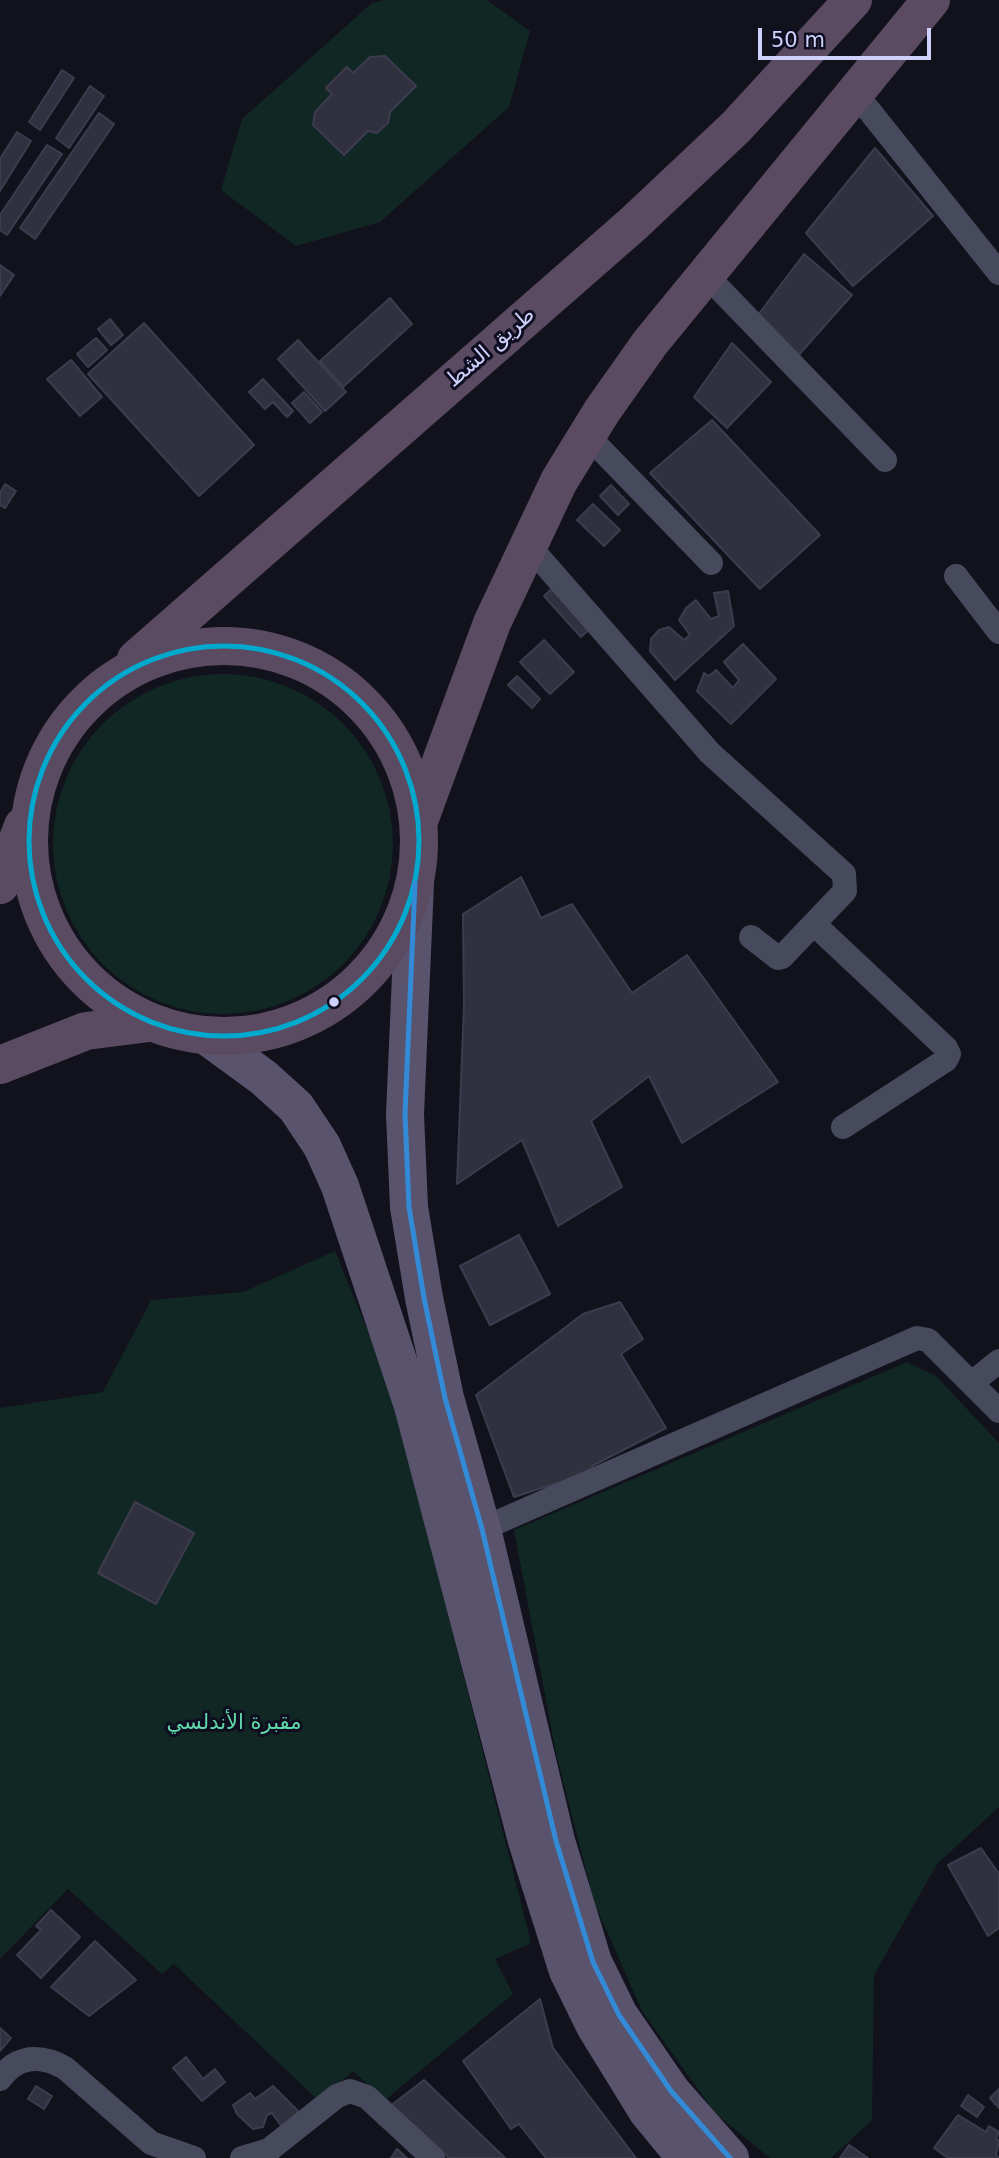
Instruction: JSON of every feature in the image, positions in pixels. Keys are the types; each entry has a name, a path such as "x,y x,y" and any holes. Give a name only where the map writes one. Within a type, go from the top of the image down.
{"highway":[{"name":"طريق الشط","path":"30,808 46,759 74,714 632,224 736,127 853,0"},
{"path":"30,808 30,874 51,936 92,987 149,1023 208,1037 278,1030 340,999 388,948 415,883 419,821 488,634 559,481 650,343 931,0"},
{"path":"113,679 165,654 223,644 280,652 332,677 375,715 405,765 419,821"},
{"path":"0,885 30,808"},
{"path":"0,1065 86,1031 149,1023"}],"main road":[{"path":"415,883 405,1114 410,1207 424,1298 445,1398 482,1529 568,1971 595,2026 648,2112 712,2156"},
{"path":"208,1037 264,1078 296,1107 322,1146 340,1186 413,1406 541,1841"}],"street":[{"path":"856,94 999,273"},
{"path":"706,275 885,460"},
{"path":"587,435 711,564"},
{"path":"529,546 710,753 844,874 845,891 782,957 778,958 751,937"},
{"path":"956,576 999,632"},
{"path":"814,924 946,1048 949,1054 946,1060 843,1126"},
{"path":"482,1529 917,1338 929,1340 999,1411"},
{"path":"973,1382 999,1361"},
{"path":"0,2079 18,2062 34,2057 50,2060 65,2067 151,2143 194,2158"},
{"path":"242,2158 269,2150 337,2096 350,2091 367,2097 433,2158"}],"green space":[{"path":"384,0 487,0 530,31 509,107 380,222 296,246 221,190 242,119 372,3"},
{"path":"206,674 240,674 272,681 318,702 355,736 373,764 386,795 393,827 393,861 386,893 373,924 355,952 331,976 303,994 272,1007 240,1014 206,1014 174,1007 128,986 91,952 73,924 60,893 53,861 53,827 60,795 81,749 115,712 143,694 174,681"},
{"name":"مقبرة الأندلسي","path":"335,1251 400,1410 435,1563 531,1943 495,1959 513,1994 385,2100 353,2071 319,2101 174,1964 162,1974 68,1889 0,1959 0,1408 103,1392 151,1300 243,1292"},
{"path":"907,1362 936,1376 999,1443 999,1807 937,1864 874,1975 872,2120 831,2158 770,2158 715,2113 642,2011 594,1902 556,1753 514,1530"}],"building":[{"path":"385,56 416,86 390,112 388,123 377,133 368,131 344,155 313,125 315,112 332,94 326,88 347,67 353,73 370,57"},
{"path":"62,70 74,78 40,130 29,122"},
{"path":"90,86 104,96 69,148 56,138"},
{"path":"99,113 114,124 35,239 20,228"},
{"path":"17,132 31,141 0,191 0,159"},
{"path":"47,145 62,154 7,235 0,230 0,215"},
{"path":"875,148 933,216 853,286 806,233"},
{"path":"804,254 852,295 796,358 755,319"},
{"path":"0,265 14,275 0,296"},
{"path":"390,298 412,324 343,387 320,361"},
{"path":"110,319 123,335 111,345 98,329"},
{"path":"144,323 254,445 199,496 88,374"},
{"path":"96,338 107,350 88,367 77,354"},
{"path":"298,340 346,392 325,411 278,359"},
{"path":"732,343 771,382 727,428 694,397"},
{"path":"71,360 102,397 80,416 47,379"},
{"path":"263,379 293,411 287,417 273,402 265,409 249,392"},
{"path":"304,392 322,412 310,423 292,403"},
{"path":"712,420 820,535 760,589 650,473"},
{"path":"5,484 16,491 5,508 0,505 0,493"},
{"path":"611,485 629,504 618,515 600,496"},
{"path":"593,504 620,530 604,546 577,520"},
{"path":"558,583 595,624 581,637 544,596"},
{"path":"728,591 734,626 675,680 650,651 651,639 659,630 669,627 684,640 690,635 679,620 686,608 696,600 711,619 719,616 714,593"},
{"path":"544,640 574,672 550,694 520,662"},
{"path":"743,644 776,679 731,724 697,691 704,673 709,676 716,670 733,688 739,680 724,662"},
{"path":"517,676 540,699 532,708 508,685"},
{"path":"521,877 541,918 572,904 632,993 687,955 778,1082 682,1143 649,1076 591,1121 622,1187 558,1226 522,1140 457,1184 464,1005 463,914"},
{"path":"519,1235 550,1294 490,1325 460,1266"},
{"path":"620,1302 643,1339 621,1354 666,1428 592,1466 594,1471 514,1497 476,1395 583,1314"},
{"path":"135,1502 194,1533 156,1604 98,1573"},
{"path":"981,1848 999,1874 999,1928 988,1936 948,1865"},
{"path":"51,1910 80,1937 41,1978 17,1955 41,1930 36,1926"},
{"path":"95,1941 136,1980 89,2016 51,1987"},
{"path":"540,1999 553,2048 636,2158 546,2158 519,2124 511,2129 463,2061"},
{"path":"0,2028 11,2038 0,2051"},
{"path":"186,2057 203,2079 215,2069 225,2082 202,2101 173,2068"},
{"path":"424,2080 505,2158 449,2158 389,2107"},
{"path":"36,2086 52,2096 44,2109 28,2099"},
{"path":"273,2086 303,2116 282,2127 272,2113 267,2115 263,2127 253,2129 237,2114 233,2105 250,2093 255,2099"},
{"path":"999,2089 999,2108 990,2098"},
{"path":"968,2095 984,2107 977,2117 961,2106"},
{"path":"958,2115 986,2132 989,2126 999,2132 996,2155 999,2158 948,2158 934,2148"},
{"path":"849,2145 868,2158 840,2158"},
{"path":"397,2149 407,2158 391,2158"}],"transit line":[{"path":"224,646 262,650 299,661 332,679 362,703 386,733 404,766 415,803 419,841 415,879 404,916 386,949 362,979 332,1003 299,1021 262,1032 224,1036 186,1032 149,1021 116,1003 86,979 62,949 44,916 33,879 29,841 33,803 44,766 62,733 86,703 116,679 149,661 186,650 224,646"},
{"path":"415,883 405,1114 409,1207 424,1298 445,1398 482,1529 556,1841 593,1962 619,2015 671,2091 730,2158"}]}
